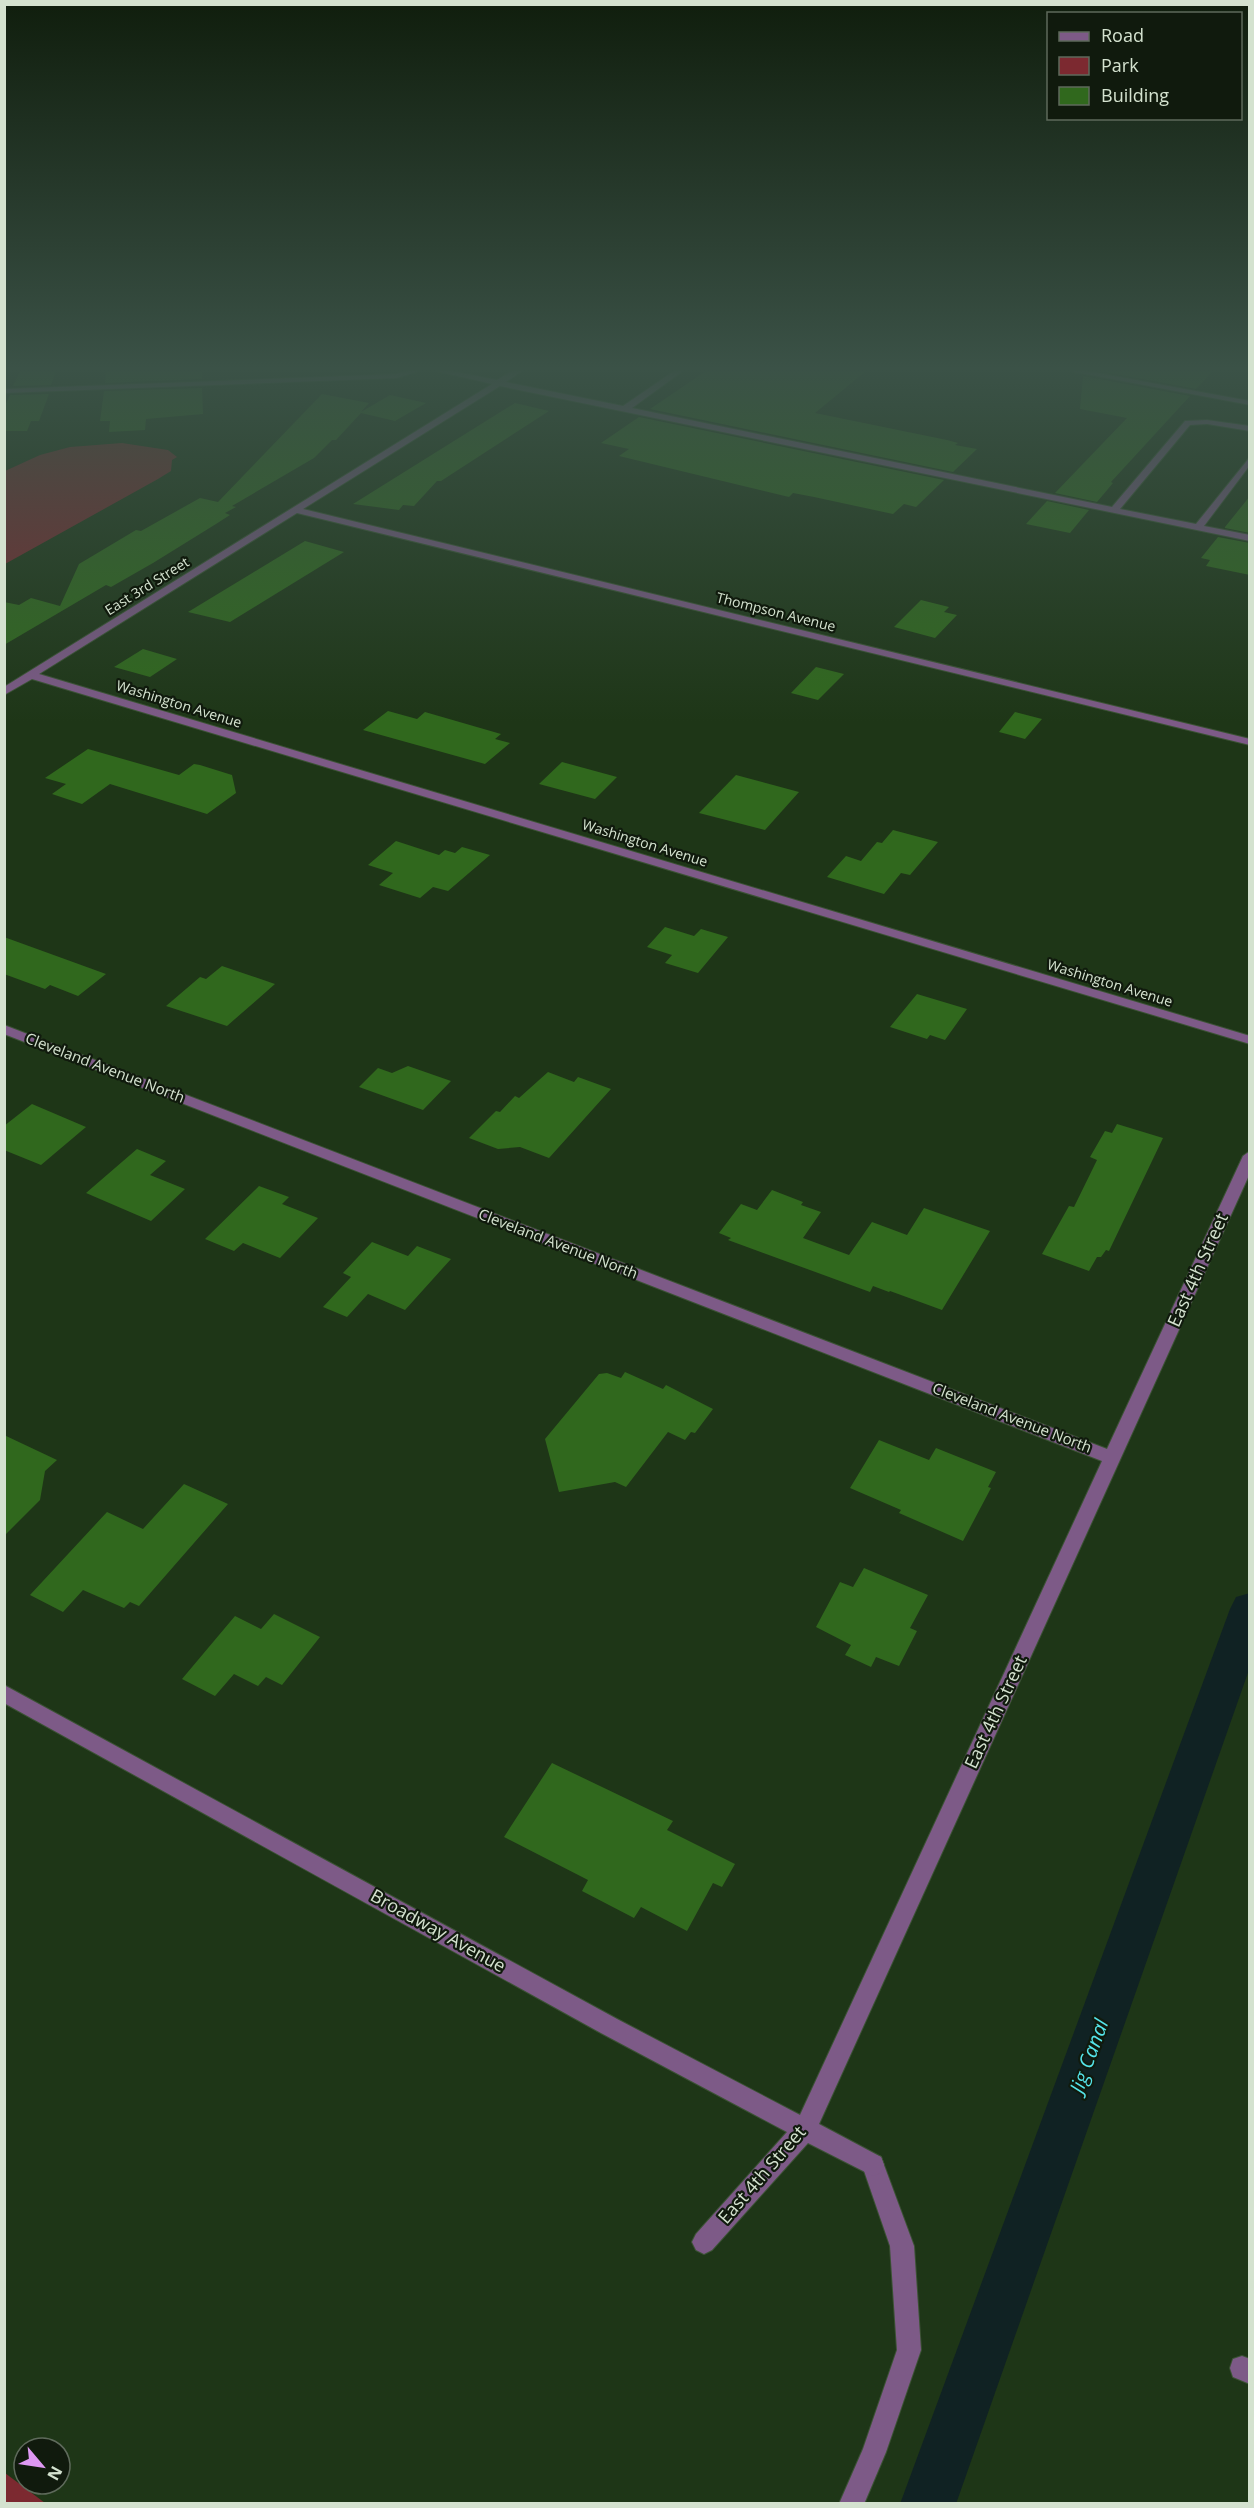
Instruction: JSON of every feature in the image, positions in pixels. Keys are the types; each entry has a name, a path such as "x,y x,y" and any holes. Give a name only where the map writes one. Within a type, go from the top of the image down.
{"street":[{"name":"East 3rd Street","path":"4,692 331,488"},
{"path":"1008,488 1250,538"},
{"path":"1114,510 1133,488"},
{"path":"1198,527 1228,488"},
{"name":"Thompson Avenue","path":"296,510 1250,742"},
{"name":"Washington Avenue","path":"31,675 1250,1040"},
{"name":"Cleveland Avenue North","path":"4,1029 1112,1458"},
{"name":"East 4th Street","path":"704,2242 805,2128 1250,1156"},
{"name":"Broadway Avenue","path":"4,1694 609,2026 873,2165 902,2246 909,2350 874,2452 851,2504"}],"green space":[{"path":"5,488 142,488 5,564"},
{"path":"4,2473 12,2478 12,2496 36,2496 45,2503 5,2503"}],"building":[{"path":"231,488 263,488 232,506 236,507 225,513 230,515 153,563 111,587 106,585 4,645 4,602 19,605 31,598 60,606 79,564 136,530 141,531 200,498 218,502"},
{"path":"379,488 431,488 414,506 403,505 399,510 353,504"},
{"path":"752,488 936,488 916,507 904,504 893,514 793,493 789,497"},
{"path":"1060,488 1109,488 1097,502 1055,493"},
{"path":"1250,496 1250,533 1225,528 1225,527"},
{"path":"1047,501 1089,510 1070,533 1026,524"},
{"path":"1218,537 1250,543 1250,575 1206,566 1210,560 1201,558"},
{"path":"305,541 344,552 230,622 188,612"},
{"path":"921,600 949,607 944,612 957,615 935,638 894,627"},
{"path":"143,649 177,659 150,677 114,667"},
{"path":"816,667 844,674 818,700 791,693"},
{"path":"388,711 417,719 425,712 501,734 495,739 510,743 485,764 363,730"},
{"path":"1015,712 1042,719 1025,739 999,732"},
{"path":"88,749 179,775 194,764 200,765 232,775 236,793 207,814 110,784 82,804 52,794 66,784 45,778"},
{"path":"562,762 617,777 595,799 539,784"},
{"path":"736,775 799,792 765,830 699,813"},
{"path":"893,830 938,842 910,875 901,873 884,894 827,877 846,856 861,861 877,842 882,843"},
{"path":"396,841 439,855 445,850 455,853 462,847 490,855 448,891 433,887 420,898 379,885 393,873 368,865"},
{"path":"665,927 694,936 701,929 728,937 698,973 665,963 672,955 647,947"},
{"path":"4,937 106,974 78,996 50,985 45,989 4,974"},
{"path":"222,966 275,984 227,1026 166,1006 200,977 206,979"},
{"path":"917,994 967,1009 945,1040 930,1035 927,1039 890,1027"},
{"path":"408,1066 451,1081 423,1110 359,1087 378,1068 392,1073"},
{"path":"548,1072 574,1082 578,1077 611,1089 549,1158 520,1147 498,1149 469,1138 496,1111 500,1112 515,1096 519,1098"},
{"path":"32,1104 86,1127 41,1165 4,1150 4,1126"},
{"path":"1117,1124 1163,1138 1109,1251 1106,1250 1101,1257 1097,1257 1089,1271 1042,1254 1069,1206 1074,1207 1097,1160 1090,1157 1105,1131 1112,1133"},
{"path":"137,1149 166,1161 150,1175 185,1189 151,1221 86,1193"},
{"path":"259,1186 289,1197 282,1204 318,1218 280,1258 243,1243 234,1251 205,1239"},
{"path":"772,1190 803,1202 801,1205 821,1212 803,1238 849,1255 872,1222 907,1235 924,1208 990,1231 942,1310 873,1286 870,1292 728,1240 731,1238 719,1233 741,1204 757,1210"},
{"path":"372,1242 408,1256 417,1246 451,1259 405,1310 368,1294 347,1317 323,1307 351,1277 343,1273"},
{"path":"625,1372 663,1389 666,1385 713,1409 695,1433 691,1432 685,1440 668,1432 626,1487 615,1482 559,1492 545,1439 599,1374 607,1373 621,1378"},
{"path":"4,1435 57,1460 45,1471 40,1500 4,1536"},
{"path":"879,1440 929,1460 936,1448 996,1472 988,1487 991,1488 963,1541 899,1513 901,1510 850,1488"},
{"path":"184,1484 228,1504 139,1606 130,1602 124,1608 83,1590 63,1612 30,1595 107,1512 143,1529"},
{"path":"864,1568 928,1595 910,1628 917,1631 899,1666 876,1657 871,1667 845,1655 851,1645 816,1627 840,1582 853,1587"},
{"path":"274,1614 320,1637 282,1685 266,1677 258,1686 234,1674 215,1696 182,1679 235,1616 261,1629"},
{"path":"552,1763 673,1821 667,1830 735,1864 722,1887 713,1883 687,1931 641,1907 634,1918 582,1891 588,1880 504,1837"}],"waterway":[{"name":"Jig Canal","path":"928,2504 1250,1609"}]}
